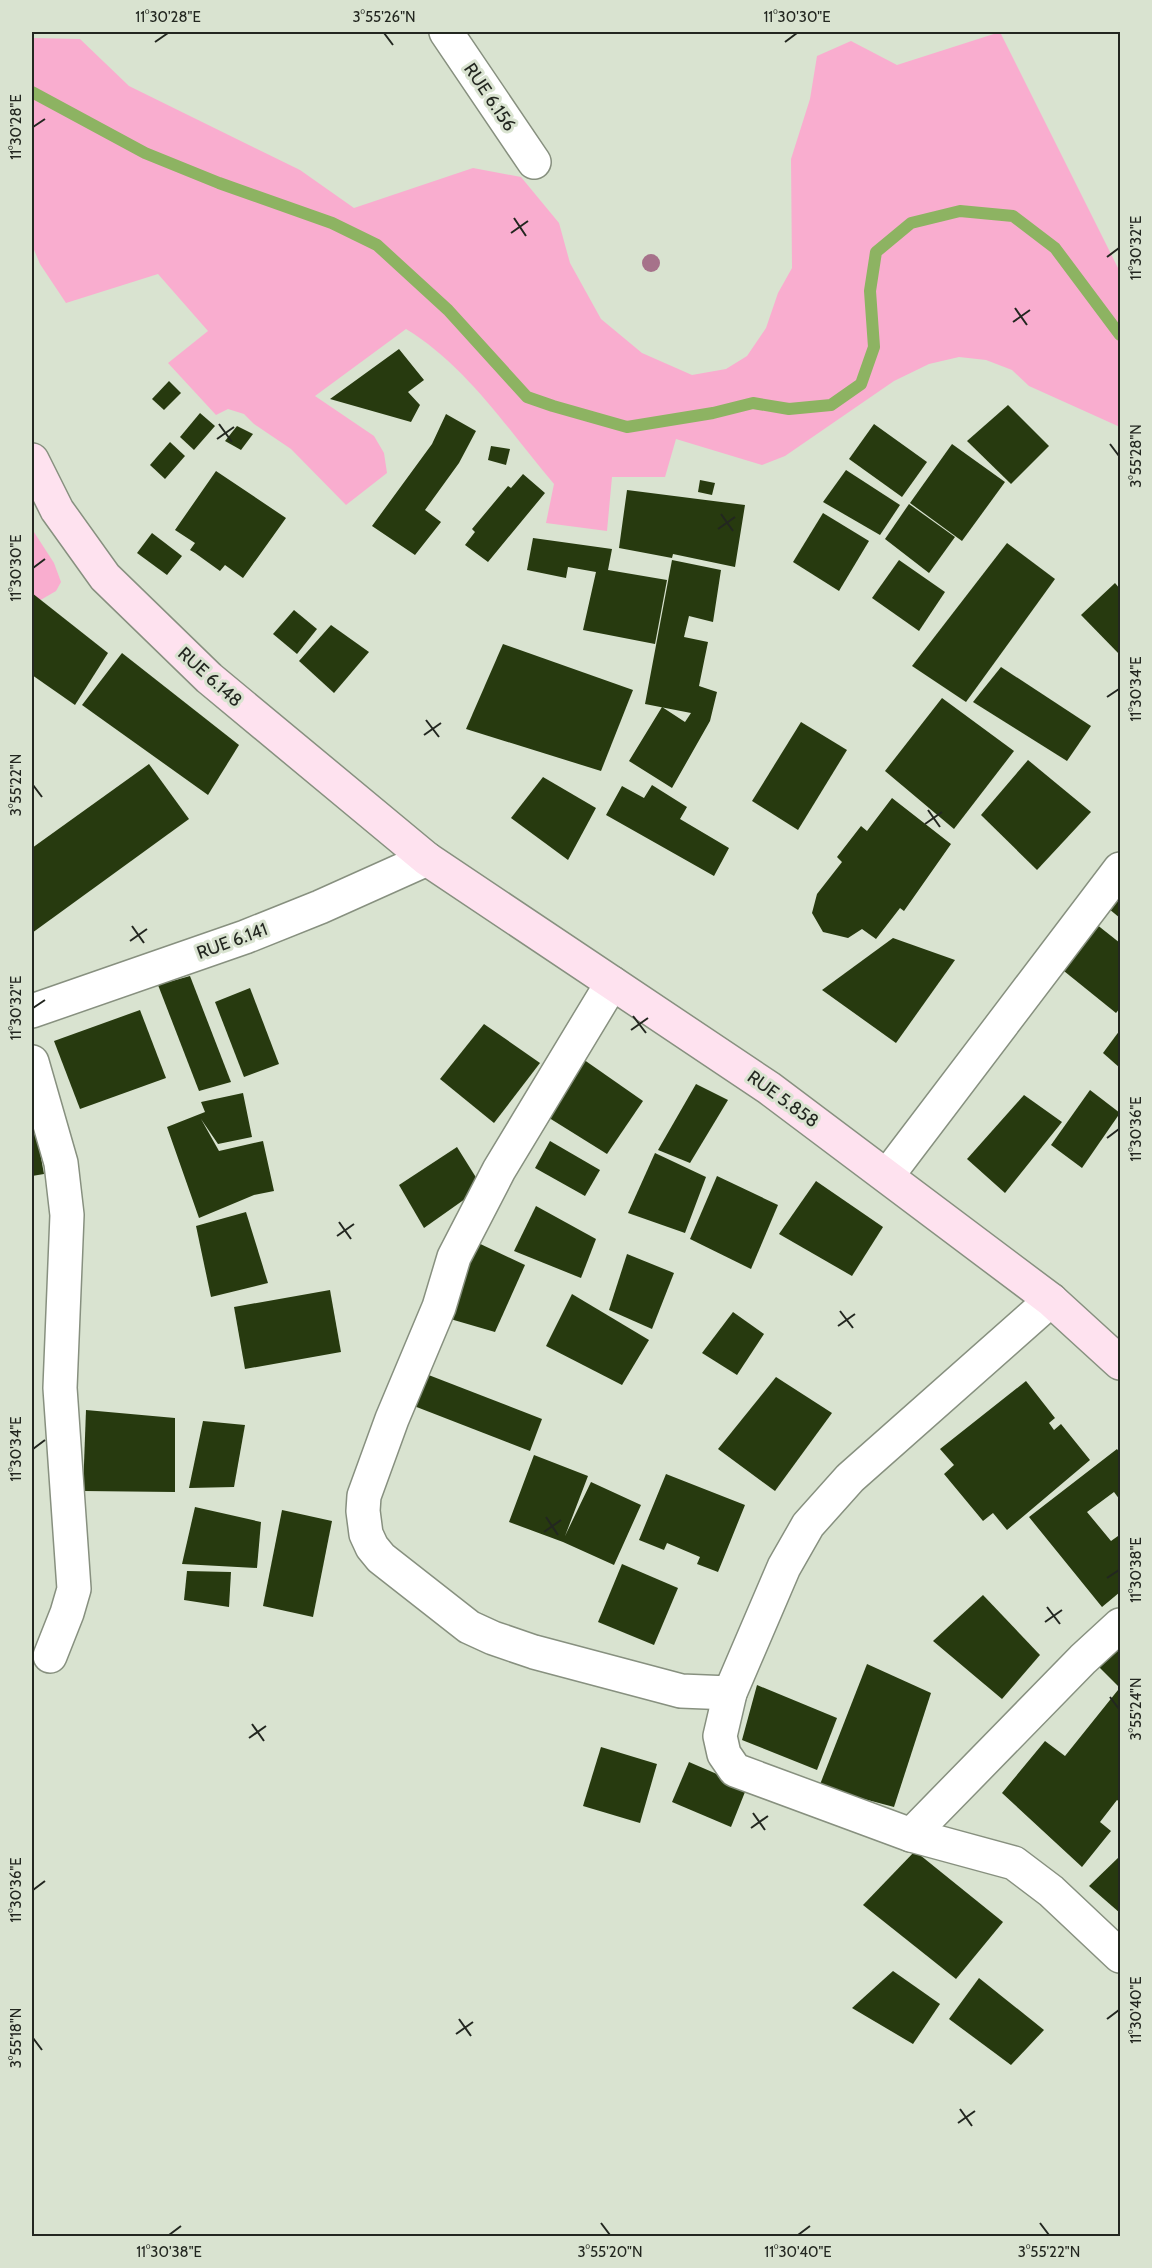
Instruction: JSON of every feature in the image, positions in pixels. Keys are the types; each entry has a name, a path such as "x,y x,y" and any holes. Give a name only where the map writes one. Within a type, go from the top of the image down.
{"street":[{"name":"RUE 6.156","path":"446,32 534,162"},
{"name":"RUE 6.148","path":"32,460 57,510 105,577 209,678 427,859"},
{"name":"RUE 5.858","path":"427,859 769,1088 1051,1300 1120,1363"},
{"name":"RUE 6.141","path":"32,1011 245,937 320,907 427,859"},
{"path":"887,1176 1120,869"},
{"path":"612,983 499,1170 454,1257 439,1307 392,1419 364,1496 366,1534 372,1547 381,1558 469,1627 493,1638 534,1652 681,1691 730,1693"},
{"path":"32,1062 61,1163 67,1215 60,1388 74,1589 50,1656"},
{"path":"1051,1300 850,1478 808,1526 784,1567 730,1693 720,1736 724,1754 735,1770 911,1835 1014,1863 1051,1891 1120,1956"},
{"path":"911,1835 1083,1659 1120,1625"}],"shaded area":[{"path":"1000,32 1120,272 1120,427 1029,386 1012,370 986,360 959,357 929,364 894,381 785,456 762,465 676,439 665,477 612,477 607,531 546,523 554,484 468,380 428,344 406,329 315,396 374,436 384,453 387,473 346,505 291,449 254,424 244,414 228,409 216,415 168,363 208,331 158,274 66,303 40,264 32,245 32,38 80,39 129,86 300,170 354,208 473,168 521,177 559,223 570,263 601,319 642,353 692,375 726,369 747,356 766,328 778,293 792,268 791,159 810,99 817,56 851,41 897,65"},
{"path":"32,529 54,563 61,582 56,591 32,605"}],"building":[{"path":"399,349 424,380 408,392 420,405 411,422 330,399"},
{"path":"169,381 181,393 164,410 152,399"},
{"path":"1008,405 1049,446 1011,484 967,441"},
{"path":"200,413 215,426 194,450 180,437"},
{"path":"446,414 476,431 459,463 425,510 441,522 415,555 372,526 432,444"},
{"path":"874,424 927,462 902,497 849,459"},
{"path":"237,426 253,434 241,450 225,441"},
{"path":"170,442 185,456 165,479 150,465"},
{"path":"952,444 1005,482 962,541 910,503"},
{"path":"491,446 510,449 506,465 488,460"},
{"path":"846,470 900,505 880,535 823,502"},
{"path":"216,471 286,518 243,578 225,565 220,571 190,550 195,543 175,530"},
{"path":"523,474 545,493 488,562 465,545 475,532 472,529 508,486 511,488"},
{"path":"700,480 715,483 712,495 698,492"},
{"path":"627,490 745,505 735,567 673,554 672,558 619,548"},
{"path":"909,504 955,537 929,573 885,539"},
{"path":"823,513 869,541 839,591 793,562"},
{"path":"152,533 182,556 167,575 137,553"},
{"path":"533,538 612,549 608,570 667,580 655,644 583,630 596,572 568,567 566,578 527,570"},
{"path":"1007,543 1055,579 966,702 912,666"},
{"path":"672,560 721,570 713,622 689,616 684,637 708,642 699,686 717,692 710,721 672,788 629,761 662,707 645,704","holes":["663,707 691,713 685,722"]},
{"path":"899,560 945,592 919,631 872,598"},
{"path":"1115,583 1120,589 1120,655 1081,615"},
{"path":"32,593 108,653 75,705 32,675"},
{"path":"294,610 317,629 297,654 273,634"},
{"path":"331,625 369,652 334,693 299,661"},
{"path":"503,644 633,690 601,771 466,729"},
{"path":"122,653 239,745 208,795 82,705"},
{"path":"1001,667 1091,726 1067,761 973,702"},
{"path":"942,698 1014,751 954,829 885,771"},
{"path":"801,722 847,750 798,830 752,801"},
{"path":"1028,760 1091,812 1037,870 981,815"},
{"path":"149,764 189,819 32,933 32,848"},
{"path":"543,777 596,808 568,860 511,818"},
{"path":"652,785 687,807 680,819 729,848 714,876 606,815 622,786 644,798"},
{"path":"892,798 951,844 904,911 900,908 876,939 862,929 848,938 823,932 812,913 817,894 842,862 837,857 861,826 867,831"},
{"path":"1120,893 1120,918 1109,909"},
{"path":"1096,924 1120,943 1120,1008 1116,1013 1059,967"},
{"path":"893,938 955,960 896,1043 822,990"},
{"path":"190,976 231,1082 199,1091 158,985"},
{"path":"250,988 279,1064 244,1077 215,1002"},
{"path":"140,1010 166,1078 80,1109 54,1041"},
{"path":"484,1024 540,1063 494,1123 440,1079"},
{"path":"1120,1030 1120,1068 1103,1053"},
{"path":"580,1057 643,1101 607,1154 546,1116"},
{"path":"696,1084 728,1100 690,1163 658,1150"},
{"path":"1090,1090 1120,1113 1082,1168 1051,1145"},
{"path":"243,1093 252,1137 218,1144 201,1119 219,1151 263,1141 274,1191 254,1195 199,1218 167,1127 205,1112 201,1102"},
{"path":"1024,1095 1062,1122 1005,1193 967,1159"},
{"path":"32,1109 44,1174 32,1176"},
{"path":"550,1141 600,1170 585,1196 535,1168"},
{"path":"457,1147 482,1187 424,1228 399,1185"},
{"path":"655,1153 706,1177 685,1233 628,1213"},
{"path":"717,1176 778,1205 751,1269 690,1239"},
{"path":"816,1181 883,1227 852,1276 779,1234"},
{"path":"536,1206 596,1239 581,1278 514,1251"},
{"path":"246,1212 268,1283 211,1297 196,1226"},
{"path":"474,1241 525,1265 495,1332 440,1316"},
{"path":"627,1254 674,1273 652,1329 609,1310"},
{"path":"330,1290 341,1352 245,1369 234,1307"},
{"path":"572,1294 649,1340 622,1385 546,1346"},
{"path":"733,1312 764,1334 737,1375 702,1353"},
{"path":"426,1374 542,1419 530,1451 414,1406"},
{"path":"776,1377 832,1413 775,1491 718,1449"},
{"path":"1026,1381 1055,1418 1049,1423 1054,1430 1061,1424 1090,1460 1007,1530 993,1513 983,1521 944,1474 954,1465 940,1449"},
{"path":"86,1410 175,1418 175,1492 83,1491"},
{"path":"203,1421 245,1425 234,1487 189,1488"},
{"path":"1117,1449 1120,1453 1120,1500 1114,1492 1087,1512 1111,1541 1118,1536 1120,1539 1120,1592 1102,1607 1029,1517"},
{"path":"534,1455 588,1476 565,1536 591,1482 641,1505 614,1565 563,1542 509,1522"},
{"path":"666,1474 745,1505 718,1572 697,1564 700,1557 667,1543 664,1550 639,1540"},
{"path":"195,1507 261,1522 257,1568 182,1564"},
{"path":"282,1510 332,1521 313,1617 263,1606"},
{"path":"622,1564 678,1588 654,1645 598,1622"},
{"path":"187,1571 231,1572 229,1607 184,1600"},
{"path":"983,1595 1040,1655 1002,1699 933,1641"},
{"path":"1120,1643 1120,1688 1095,1663"},
{"path":"867,1664 931,1693 894,1807 819,1787"},
{"path":"757,1685 837,1718 817,1770 742,1740"},
{"path":"1118,1690 1120,1692 1120,1802 1117,1800 1100,1822 1111,1831 1082,1867 1002,1793 1045,1741 1065,1756"},
{"path":"601,1747 657,1764 640,1823 583,1806"},
{"path":"689,1762 747,1787 731,1827 672,1802"},
{"path":"915,1851 1003,1922 956,1979 863,1905"},
{"path":"1120,1856 1120,1913 1089,1886"},
{"path":"893,1971 940,2004 913,2044 852,2008"},
{"path":"979,1978 1044,2030 1011,2065 949,2019"}],"waterway":[{"path":"32,92 145,153 219,183 332,223 377,245 448,310 527,397 627,427 713,413 753,403 789,409 831,405 861,384 874,347 870,291 876,252 911,223 960,211 1013,216 1055,248 1120,335"}]}
